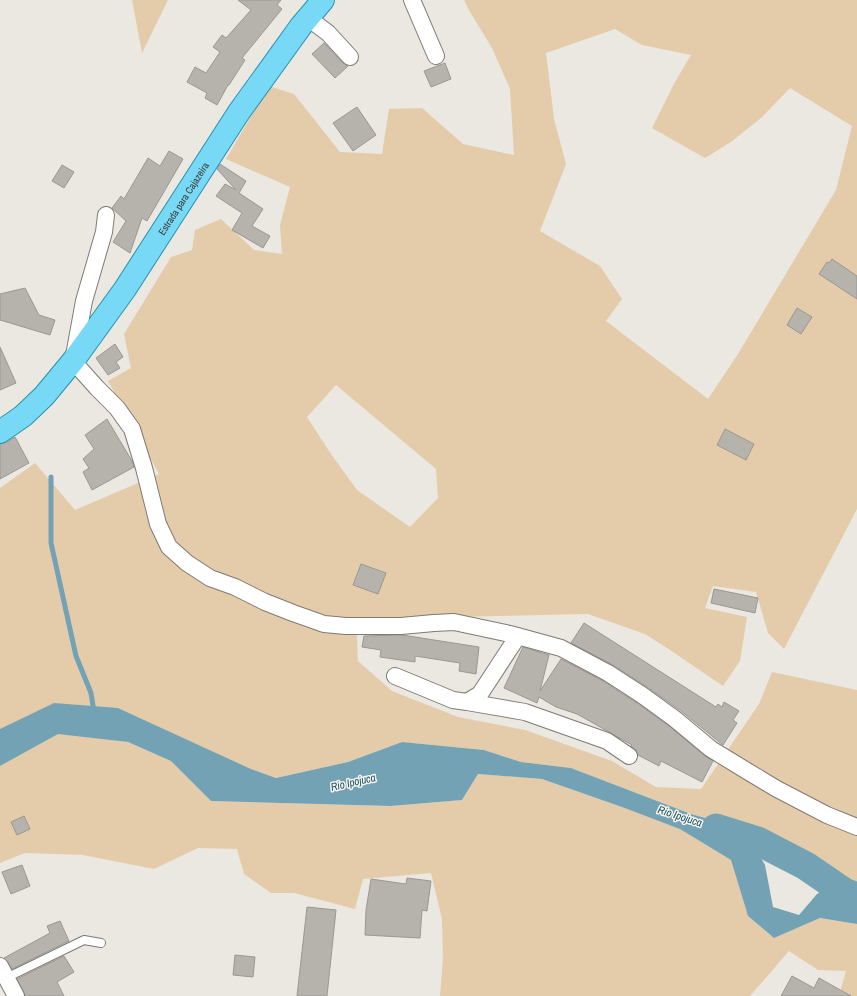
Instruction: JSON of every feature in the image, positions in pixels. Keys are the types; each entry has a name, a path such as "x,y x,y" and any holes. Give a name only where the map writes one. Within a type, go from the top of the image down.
{"main road":[{"name":"Estrada para Cajazeira","path":"1,427 37,402 73,361 125,289 239,112 323,0"}],"street":[{"path":"412,0 436,56"},
{"path":"308,18 328,33 350,57"},
{"path":"106,215 104,232 84,301 73,361 117,408 132,428 138,445 158,524 168,547 187,563 210,578 235,587 265,602 324,624 346,626 401,626 454,622 518,636 561,648 608,673 675,719 711,749 776,789 827,815 857,827"},
{"path":"467,702 480,694 518,636"},
{"path":"395,676 453,700 525,712 607,741 629,756"},
{"path":"3,972 16,996"}],"lane":[{"path":"3,972 84,940 101,943"}],"shaded area":[{"path":"132,0 168,0 142,53"},
{"path":"464,0 857,0 857,509 784,649 768,633 756,592 713,586 705,608 747,617 740,661 723,686 645,634 588,614 356,619 358,661 392,691 458,717 525,730 612,761 656,787 701,789 759,704 772,672 857,690 857,882 840,880 762,834 691,814 571,768 521,762 484,750 402,742 348,762 276,778 251,769 118,708 0,729 0,488 35,463 75,510 159,474 108,381 131,368 124,334 171,257 192,250 195,230 221,219 254,250 282,254 280,225 290,187 226,159 269,86 294,94 340,152 382,154 389,109 422,108 463,144 514,155 510,89 492,48","holes":["615,29 642,45 691,55 675,82 652,128 705,158 731,142 761,118 790,88 852,126 836,190 738,354 708,399 606,321 622,299 600,266 540,231 566,164 554,119 546,53","336,385 436,469 438,498 410,527 357,490 307,417"]},
{"path":"58,733 128,742 171,761 211,801 391,806 462,800 478,774 542,779 674,825 731,860 748,916 774,938 820,918 857,924 857,996 839,996 846,971 818,970 789,951 750,996 440,996 443,958 442,919 431,873 363,879 355,909 294,893 271,893 244,874 237,849 198,848 154,869 83,855 25,853 0,863 0,766"}],"water":[{"path":"54,703 118,708 251,769 276,778 348,762 402,742 484,750 521,762 571,768 691,814 744,829 765,865 773,907 799,915 817,894 840,880 857,882 857,924 820,918 774,938 748,916 731,860 680,829 542,779 478,774 462,800 391,806 211,801 171,761 128,742 58,734 0,766 0,729"}],"building":[{"path":"238,0 281,0 277,5 282,9 242,58 245,60 228,85 217,105 205,98 207,93 187,82 195,67 206,73 220,52 213,47 222,35 226,38 251,10"},
{"path":"324,43 343,63 348,66 335,78 312,54"},
{"path":"445,63 451,79 431,87 424,71"},
{"path":"357,107 376,135 353,151 333,123"},
{"path":"169,151 183,159 147,221 142,218 130,253 113,242 126,221 112,208 121,196 124,199 148,158 160,166"},
{"path":"220,164 246,181 239,193 263,209 252,226 270,236 263,248 232,230 242,213 216,196 225,184 236,190 217,169"},
{"path":"62,165 74,172 64,188 52,181"},
{"path":"832,259 857,276 857,299 819,274 827,262 829,263"},
{"path":"25,288 39,315 55,320 50,335 0,320 0,294"},
{"path":"797,308 812,317 801,334 787,325"},
{"path":"115,344 123,357 116,362 120,368 108,375 96,358"},
{"path":"0,347 16,383 0,390"},
{"path":"107,419 134,467 92,490 83,472 89,468 83,459 94,449 85,435"},
{"path":"725,429 754,444 746,460 717,445"},
{"path":"15,437 29,463 0,479 0,444"},
{"path":"361,564 386,573 378,594 353,585"},
{"path":"714,589 758,598 755,613 711,603"},
{"path":"584,623 716,707 718,704 722,707 724,702 739,711 733,720 737,723 723,745 681,711 647,687 613,665 571,643"},
{"path":"402,635 479,647 476,674 459,671 460,663 415,656 415,662 380,657 381,650 362,647 364,636"},
{"path":"523,647 549,655 540,691 561,659 603,681 669,726 713,761 702,782 661,761 659,766 638,755 636,750 631,746 632,745 577,714 556,707 539,697 537,703 504,688"},
{"path":"24,816 30,829 17,835 11,822"},
{"path":"22,865 30,886 11,894 2,872"},
{"path":"407,878 431,881 427,911 422,910 420,938 365,935 366,910 371,879 406,884"},
{"path":"307,907 336,910 327,996 297,996"},
{"path":"60,921 69,941 12,969 4,958 50,933 47,926"},
{"path":"235,955 255,957 253,977 233,975"},
{"path":"64,956 74,972 57,982 64,996 25,996 17,979"},
{"path":"792,976 814,988 819,978 851,996 781,996"}],"waterway":[{"path":"51,477 51,543 76,656 91,693 94,712"},
{"name":"Rio Ipojuca","path":"716,828 758,841 806,866 844,892 857,897"}]}
